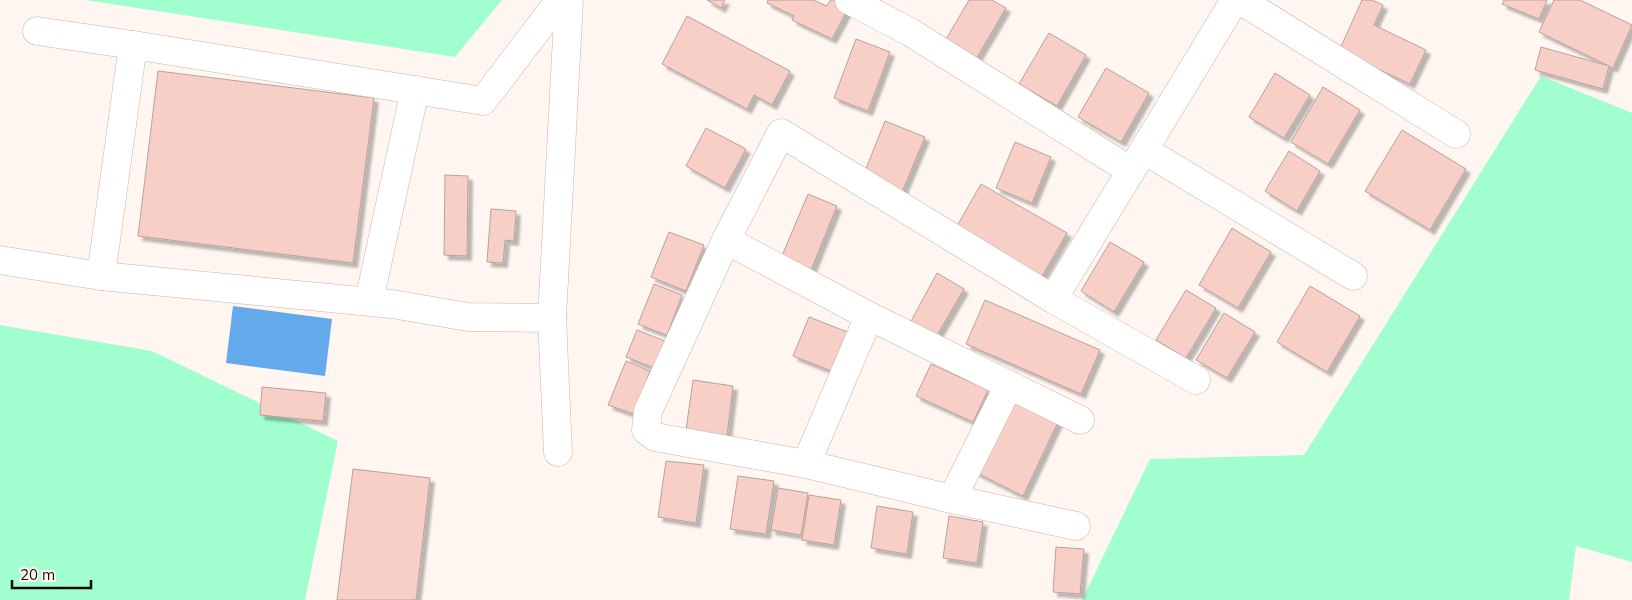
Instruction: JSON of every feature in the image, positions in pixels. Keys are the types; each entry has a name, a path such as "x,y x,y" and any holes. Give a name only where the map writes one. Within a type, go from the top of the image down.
{"street":[{"path":"37,31 483,101 560,0"},
{"path":"558,452 552,318 569,0"},
{"path":"849,0 910,32 1137,161 1353,276"},
{"path":"1053,299 1235,0"},
{"path":"1240,0 1456,134"},
{"path":"101,276 133,45"},
{"path":"369,301 415,90"},
{"path":"1076,526 806,464 656,438 646,430 648,411 726,240 781,133 1053,299 1196,380"},
{"path":"726,240 868,316 1080,420"},
{"path":"0,260 101,276 369,301 468,317 552,318"},
{"path":"806,464 868,316"},
{"path":"952,499 1009,385"}],"green space":[{"path":"85,0 502,0 455,57"},
{"path":"1541,76 1632,113 1632,562 1576,546 1569,600 1082,600 1150,459 1304,455"},
{"path":"0,325 152,351 338,441 305,600 0,600"}],"water":[{"path":"233,306 332,319 325,376 226,363"}],"building":[{"path":"707,0 725,0 721,8"},
{"path":"768,0 814,0 826,6 831,0 837,0 849,7 832,39 792,20 794,16 767,3"},
{"path":"969,0 992,0 1006,8 976,59 945,41"},
{"path":"1362,0 1372,0 1383,5 1374,25 1426,50 1410,84 1339,51"},
{"path":"1504,0 1547,0 1539,19 1502,4"},
{"path":"1554,0 1580,0 1632,25 1613,68 1539,32"},
{"path":"687,16 790,71 772,105 754,95 747,109 662,64"},
{"path":"1049,33 1086,55 1057,106 1019,84"},
{"path":"856,39 890,52 868,111 834,98"},
{"path":"1541,47 1609,66 1603,89 1535,70"},
{"path":"1106,68 1149,93 1121,142 1078,117"},
{"path":"158,71 374,98 353,263 138,236"},
{"path":"1275,73 1310,95 1284,138 1249,117"},
{"path":"1323,87 1360,110 1328,164 1291,142"},
{"path":"885,121 925,137 902,192 863,176"},
{"path":"706,128 746,149 725,188 686,166"},
{"path":"1402,130 1466,169 1430,230 1365,191"},
{"path":"1015,142 1051,157 1032,203 996,188"},
{"path":"1289,151 1320,171 1297,211 1265,191"},
{"path":"445,175 468,176 467,256 444,255"},
{"path":"981,184 1067,233 1038,283 953,233"},
{"path":"808,194 837,206 809,275 779,263"},
{"path":"491,209 516,211 514,241 505,240 503,263 487,262"},
{"path":"1232,228 1271,252 1238,308 1199,285"},
{"path":"669,232 704,245 686,291 651,277"},
{"path":"1110,242 1144,262 1114,312 1081,291"},
{"path":"937,273 964,289 936,337 910,323"},
{"path":"654,284 682,295 667,335 638,324"},
{"path":"1310,286 1360,316 1327,372 1277,342"},
{"path":"1186,290 1216,308 1186,358 1156,340"},
{"path":"985,300 1100,350 1081,394 966,344"},
{"path":"1224,313 1255,332 1227,378 1196,360"},
{"path":"809,317 850,333 834,372 793,356"},
{"path":"637,330 665,341 654,368 626,357"},
{"path":"626,361 650,371 634,414 608,405"},
{"path":"931,364 988,390 973,422 916,396"},
{"path":"693,380 733,386 727,436 686,430"},
{"path":"262,387 326,393 323,421 260,415"},
{"path":"1010,399 1058,422 1023,496 975,472"},
{"path":"666,461 704,465 696,523 658,517"},
{"path":"353,469 430,478 416,600 337,600"},
{"path":"738,476 774,481 766,534 730,529"},
{"path":"778,488 808,493 801,535 771,530"},
{"path":"809,495 841,500 834,545 802,540"},
{"path":"877,506 913,512 907,554 871,548"},
{"path":"949,516 983,522 977,563 943,558"},
{"path":"1056,547 1084,549 1080,594 1053,592"}]}
